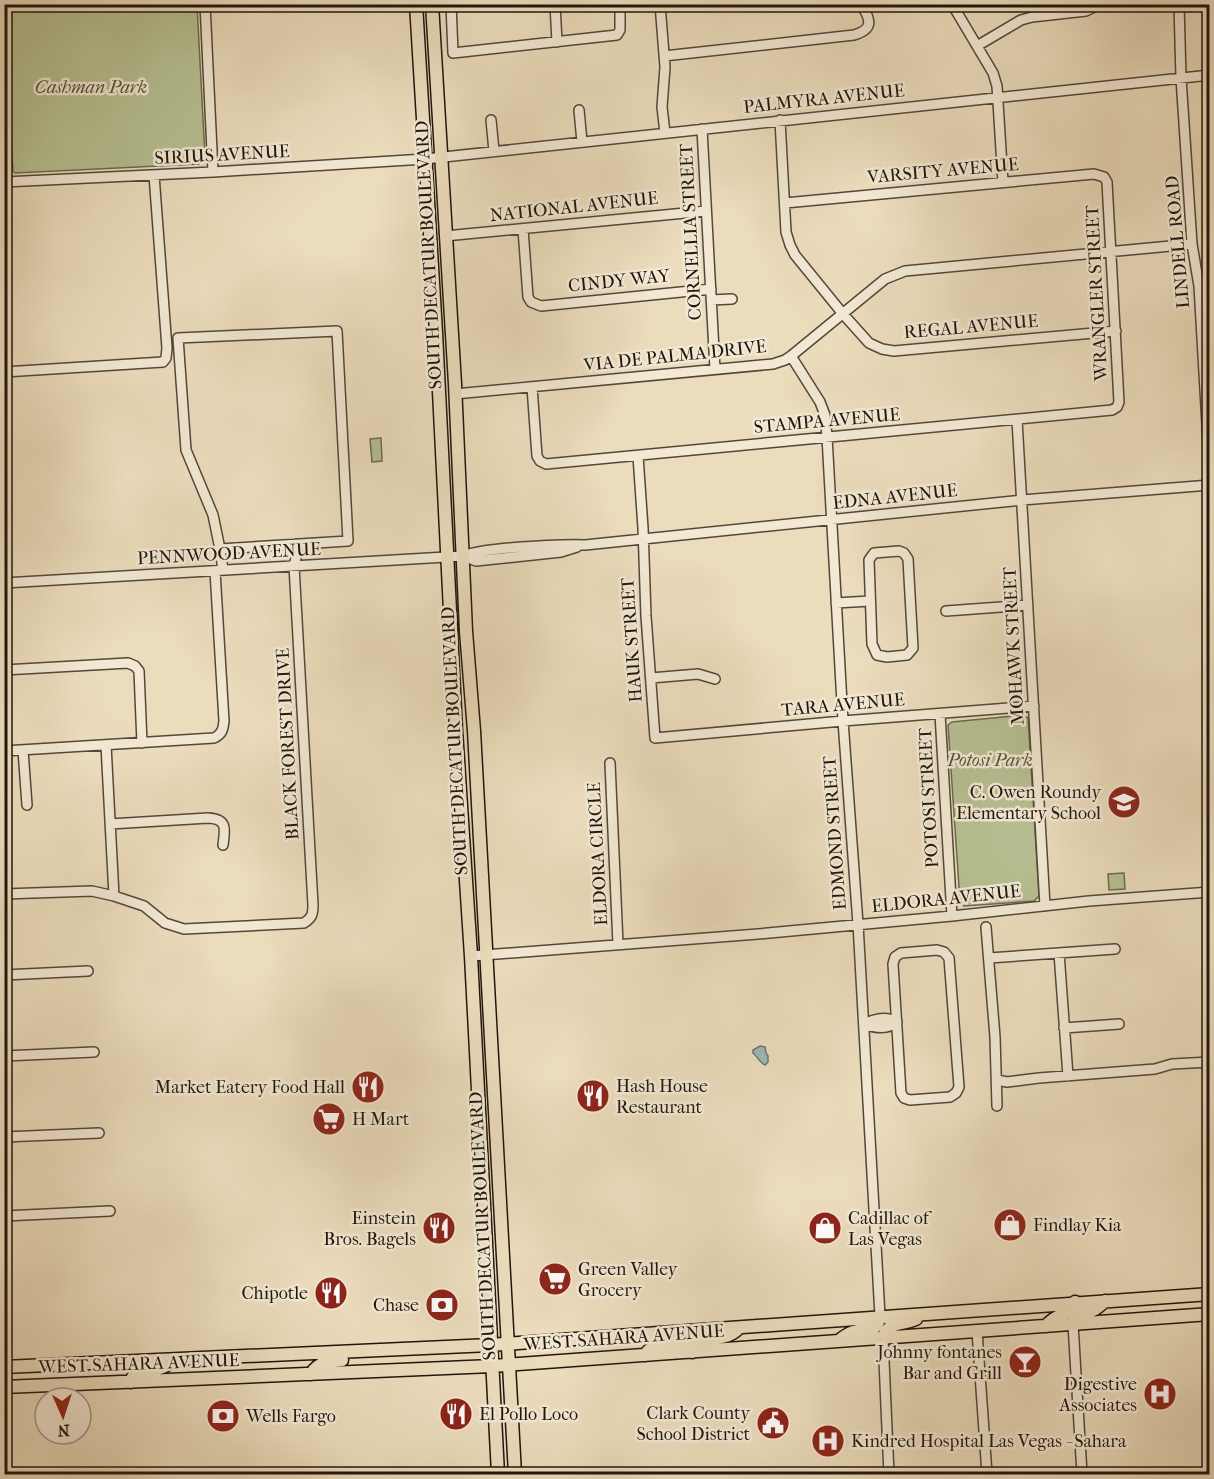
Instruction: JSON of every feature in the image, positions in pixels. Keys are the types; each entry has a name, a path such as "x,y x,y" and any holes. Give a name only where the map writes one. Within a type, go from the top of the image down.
{"main road":[{"name":"SOUTH DECATUR BOULEVARD","path":"416,4 436,346 455,557 466,631 474,733 515,1474"},
{"name":"SOUTH DECATUR BOULEVARD","path":"430,5 455,394 454,683 471,956 498,1474"},
{"path":"436,346 443,349 445,386 448,393 455,394"},
{"path":"454,683 461,694 466,728 468,732 474,733"},
{"path":"457,745 464,750 468,759 471,808 478,819"},
{"path":"475,1054 491,1051"},
{"path":"477,1100 487,1125 490,1149 492,1152 497,1152"},
{"path":"480,1155 490,1160 500,1210"},
{"name":"WEST SAHARA AVENUE","path":"4,1367 508,1344 1209,1293"},
{"path":"1073,1324 1074,1319 1080,1314 1094,1310 1105,1300"},
{"path":"1046,1326 1053,1317 1061,1316 1074,1308 1075,1302"},
{"path":"883,1338 886,1330 892,1324 908,1322 934,1313"},
{"name":"WEST SAHARA AVENUE","path":"4,1387 509,1365 1209,1314"},
{"path":"837,1341 855,1331 873,1329 878,1325 880,1316"},
{"path":"692,1352 693,1344 733,1334 740,1327"},
{"path":"644,1356 650,1348 682,1342 687,1338 687,1331"},
{"path":"311,1374 318,1365 328,1361 354,1359 377,1350"},
{"path":"267,1376 286,1366 307,1365 317,1353"},
{"path":"131,1382 136,1372 160,1368 177,1359"},
{"path":"109,1383 118,1374 129,1370 130,1361"}],"street":[{"path":"205,4 213,172"},
{"path":"430,5 449,4 453,53 617,35 620,30 620,4"},
{"path":"555,4 557,42"},
{"path":"660,4 665,67 662,107 665,133"},
{"path":"664,56 863,33 868,28 869,22 867,13 861,4"},
{"path":"952,4 993,73 997,86 1003,182"},
{"name":"LINDELL ROAD","path":"1179,4 1181,78 1192,244 1199,286 1209,477"},
{"path":"977,46 1021,20 1086,11 1093,6"},
{"name":"PALMYRA AVENUE","path":"441,157 1209,75"},
{"path":"579,110 582,141"},
{"path":"491,120 494,151"},
{"path":"780,120 786,232 790,245 795,255 843,314"},
{"name":"CORNELLIA STREET","path":"702,129 715,369"},
{"name":"SIRIUS AVENUE","path":"4,182 213,172 441,157"},
{"name":"VARSITY AVENUE","path":"785,203 1094,174 1104,177"},
{"path":"4,372 163,362 166,358 166,348 154,175"},
{"name":"WRANGLER STREET","path":"1104,177 1107,182 1112,251 1119,402 1117,407"},
{"name":"NATIONAL AVENUE","path":"445,236 706,211"},
{"name":"CINDY WAY","path":"523,229 528,297 531,302 541,306 711,289"},
{"name":"VIA DE PALMA DRIVE","path":"455,394 772,363 791,356 885,279 904,271 1192,244"},
{"path":"1199,286 1209,285"},
{"path":"711,300 732,299"},
{"name":"REGAL AVENUE","path":"843,314 869,343 894,351 1116,331"},
{"path":"4,751 214,738 220,735 224,721 220,549 213,514 186,450 178,338 337,331 348,541 220,549"},
{"name":"EDMOND STREET","path":"791,356 820,402 825,415 843,721 858,924 880,1316"},
{"name":"STAMPA AVENUE","path":"532,387 537,456 546,464 1017,420 1112,410 1117,407"},
{"name":"MOHAWK STREET","path":"1017,420 1046,906"},
{"name":"HAUK STREET","path":"638,456 655,738"},
{"name":"EDNA AVENUE","path":"455,557 476,561 561,552 585,545 1022,500 1209,485"},
{"name":"BLACK FOREST DRIVE","path":"114,896 144,906 165,922 184,929 304,923 313,914 294,566 289,554 292,544"},
{"path":"899,551 904,553 908,559 913,644 911,652 907,655 886,657 877,655 872,644 870,601 868,566 871,556 899,551"},
{"name":"PENNWOOD AVENUE","path":"4,583 455,557"},
{"path":"836,603 870,601"},
{"path":"946,611 1028,605"},
{"path":"4,670 128,663 135,666 138,671 142,743"},
{"path":"651,678 698,674 715,679"},
{"name":"TARA AVENUE","path":"655,738 1034,706"},
{"name":"POTOSI STREET","path":"940,714 952,916"},
{"path":"4,894 92,891 114,896 106,745"},
{"path":"24,750 27,805"},
{"name":"ELDORA CIRCLE","path":"610,763 618,944"},
{"path":"110,824 218,818 225,830 223,845"},
{"name":"ELDORA AVENUE","path":"471,956 758,934 1209,892"},
{"path":"986,927 994,1027 997,1106"},
{"path":"989,958 1116,949"},
{"path":"864,1024 873,1028 892,1027 897,1022 893,964 895,957 902,953 937,950 944,952 949,958 959,1087 956,1093 950,1097 910,1100 904,1098 901,1093 897,1022"},
{"path":"1059,953 1068,1076"},
{"path":"4,975 88,971"},
{"path":"1065,1028 1119,1024"},
{"path":"4,1056 94,1052"},
{"path":"997,1080 1007,1082 1209,1062"},
{"path":"4,1137 99,1133"},
{"path":"4,1216 110,1211"},
{"path":"1073,1324 1082,1474"},
{"path":"977,1331 987,1474"},
{"path":"883,1338 889,1474"}],"green space":[{"name":"Cashman Park","path":"4,5 197,5 205,157 203,161 199,164 15,173 13,171"},
{"path":"381,438 382,461 372,462 370,439"},
{"name":"Potosi Park","path":"1022,715 1028,718 1039,896 1034,901 964,906 960,902 948,725 952,722"},
{"path":"1124,873 1125,889 1109,890 1108,874"}],"water":[{"path":"760,1046 765,1047 768,1056 768,1062 765,1065 753,1053 753,1050"}],"place":[{"name":"C. Owen Roundy Elementary School","path":"1124,802"},
{"name":"Market Eatery Food Hall","path":"368,1087"},
{"name":"Hash House Restaurant","path":"593,1096"},
{"name":"H Mart","path":"329,1119"},
{"name":"Findlay Kia","path":"1010,1225"},
{"name":"Einstein Bros. Bagels","path":"439,1228"},
{"name":"Cadillac of Las Vegas","path":"825,1228"},
{"name":"Green Valley Grocery","path":"555,1279"},
{"name":"Chipotle","path":"331,1293"},
{"name":"Chase","path":"442,1305"},
{"name":"Johnny fontanes Bar and Grill","path":"1025,1362"},
{"name":"Digestive Associates","path":"1160,1394"},
{"name":"El Pollo Loco","path":"456,1414"},
{"name":"Wells Fargo","path":"223,1416"},
{"name":"Clark County School District","path":"773,1423"},
{"name":"Kindred Hospital Las Vegas - Sahara","path":"828,1441"}]}
